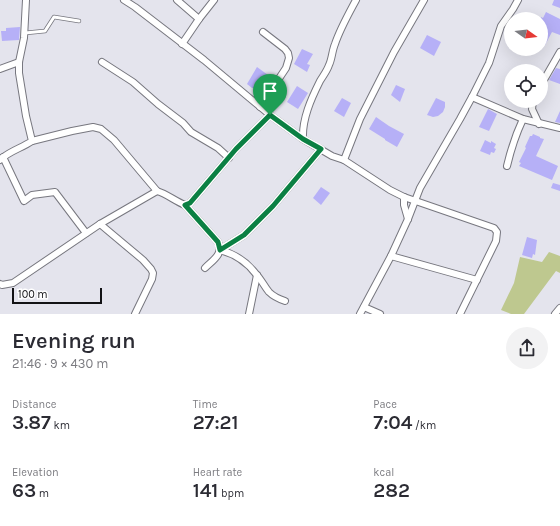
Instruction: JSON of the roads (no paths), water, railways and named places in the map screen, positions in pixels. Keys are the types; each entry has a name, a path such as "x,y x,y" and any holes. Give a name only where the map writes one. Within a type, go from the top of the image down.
{"street":[{"path":"26,0 24,38 19,62 19,73 32,141"},
{"path":"124,0 217,70 260,107 303,139 332,156 344,160 404,198 494,228 497,232 496,241 460,314"},
{"path":"177,0 199,19"},
{"path":"182,44 214,0"},
{"path":"303,139 302,129 313,97 329,66 334,45 356,0"},
{"path":"344,160 360,119 394,52 424,0"},
{"path":"360,314 391,256 420,188 460,119 489,63 501,26 518,0"},
{"path":"260,107 286,68 289,58 285,49 263,32"},
{"path":"548,73 560,52"},
{"path":"0,68 19,62"},
{"path":"102,62 133,82 158,104 183,122 196,136 218,148 229,158"},
{"path":"472,97 523,119 560,128"},
{"path":"532,108 539,124"},
{"path":"185,205 190,203 236,149 270,115"},
{"path":"507,166 511,149 523,119"},
{"path":"86,233 55,192 32,195 24,201 1,158 9,152 32,141 93,127 101,129 114,140 157,191 164,193 185,205 218,242 220,250"},
{"path":"204,268 220,250 244,235 273,206 321,149"},
{"path":"0,284 13,283 100,224 157,191"},
{"path":"404,198 404,205 408,219"},
{"path":"100,224 143,260 153,273 152,279 135,314"},
{"path":"220,250 229,252 240,258 252,269 269,292 276,298 284,301"},
{"path":"391,256 477,280"},
{"path":"248,314 257,275"},
{"path":"364,307 380,314"},
{"path":"555,314 560,308"}],"lane":[{"path":"24,33 44,31 54,17 79,20"}]}
